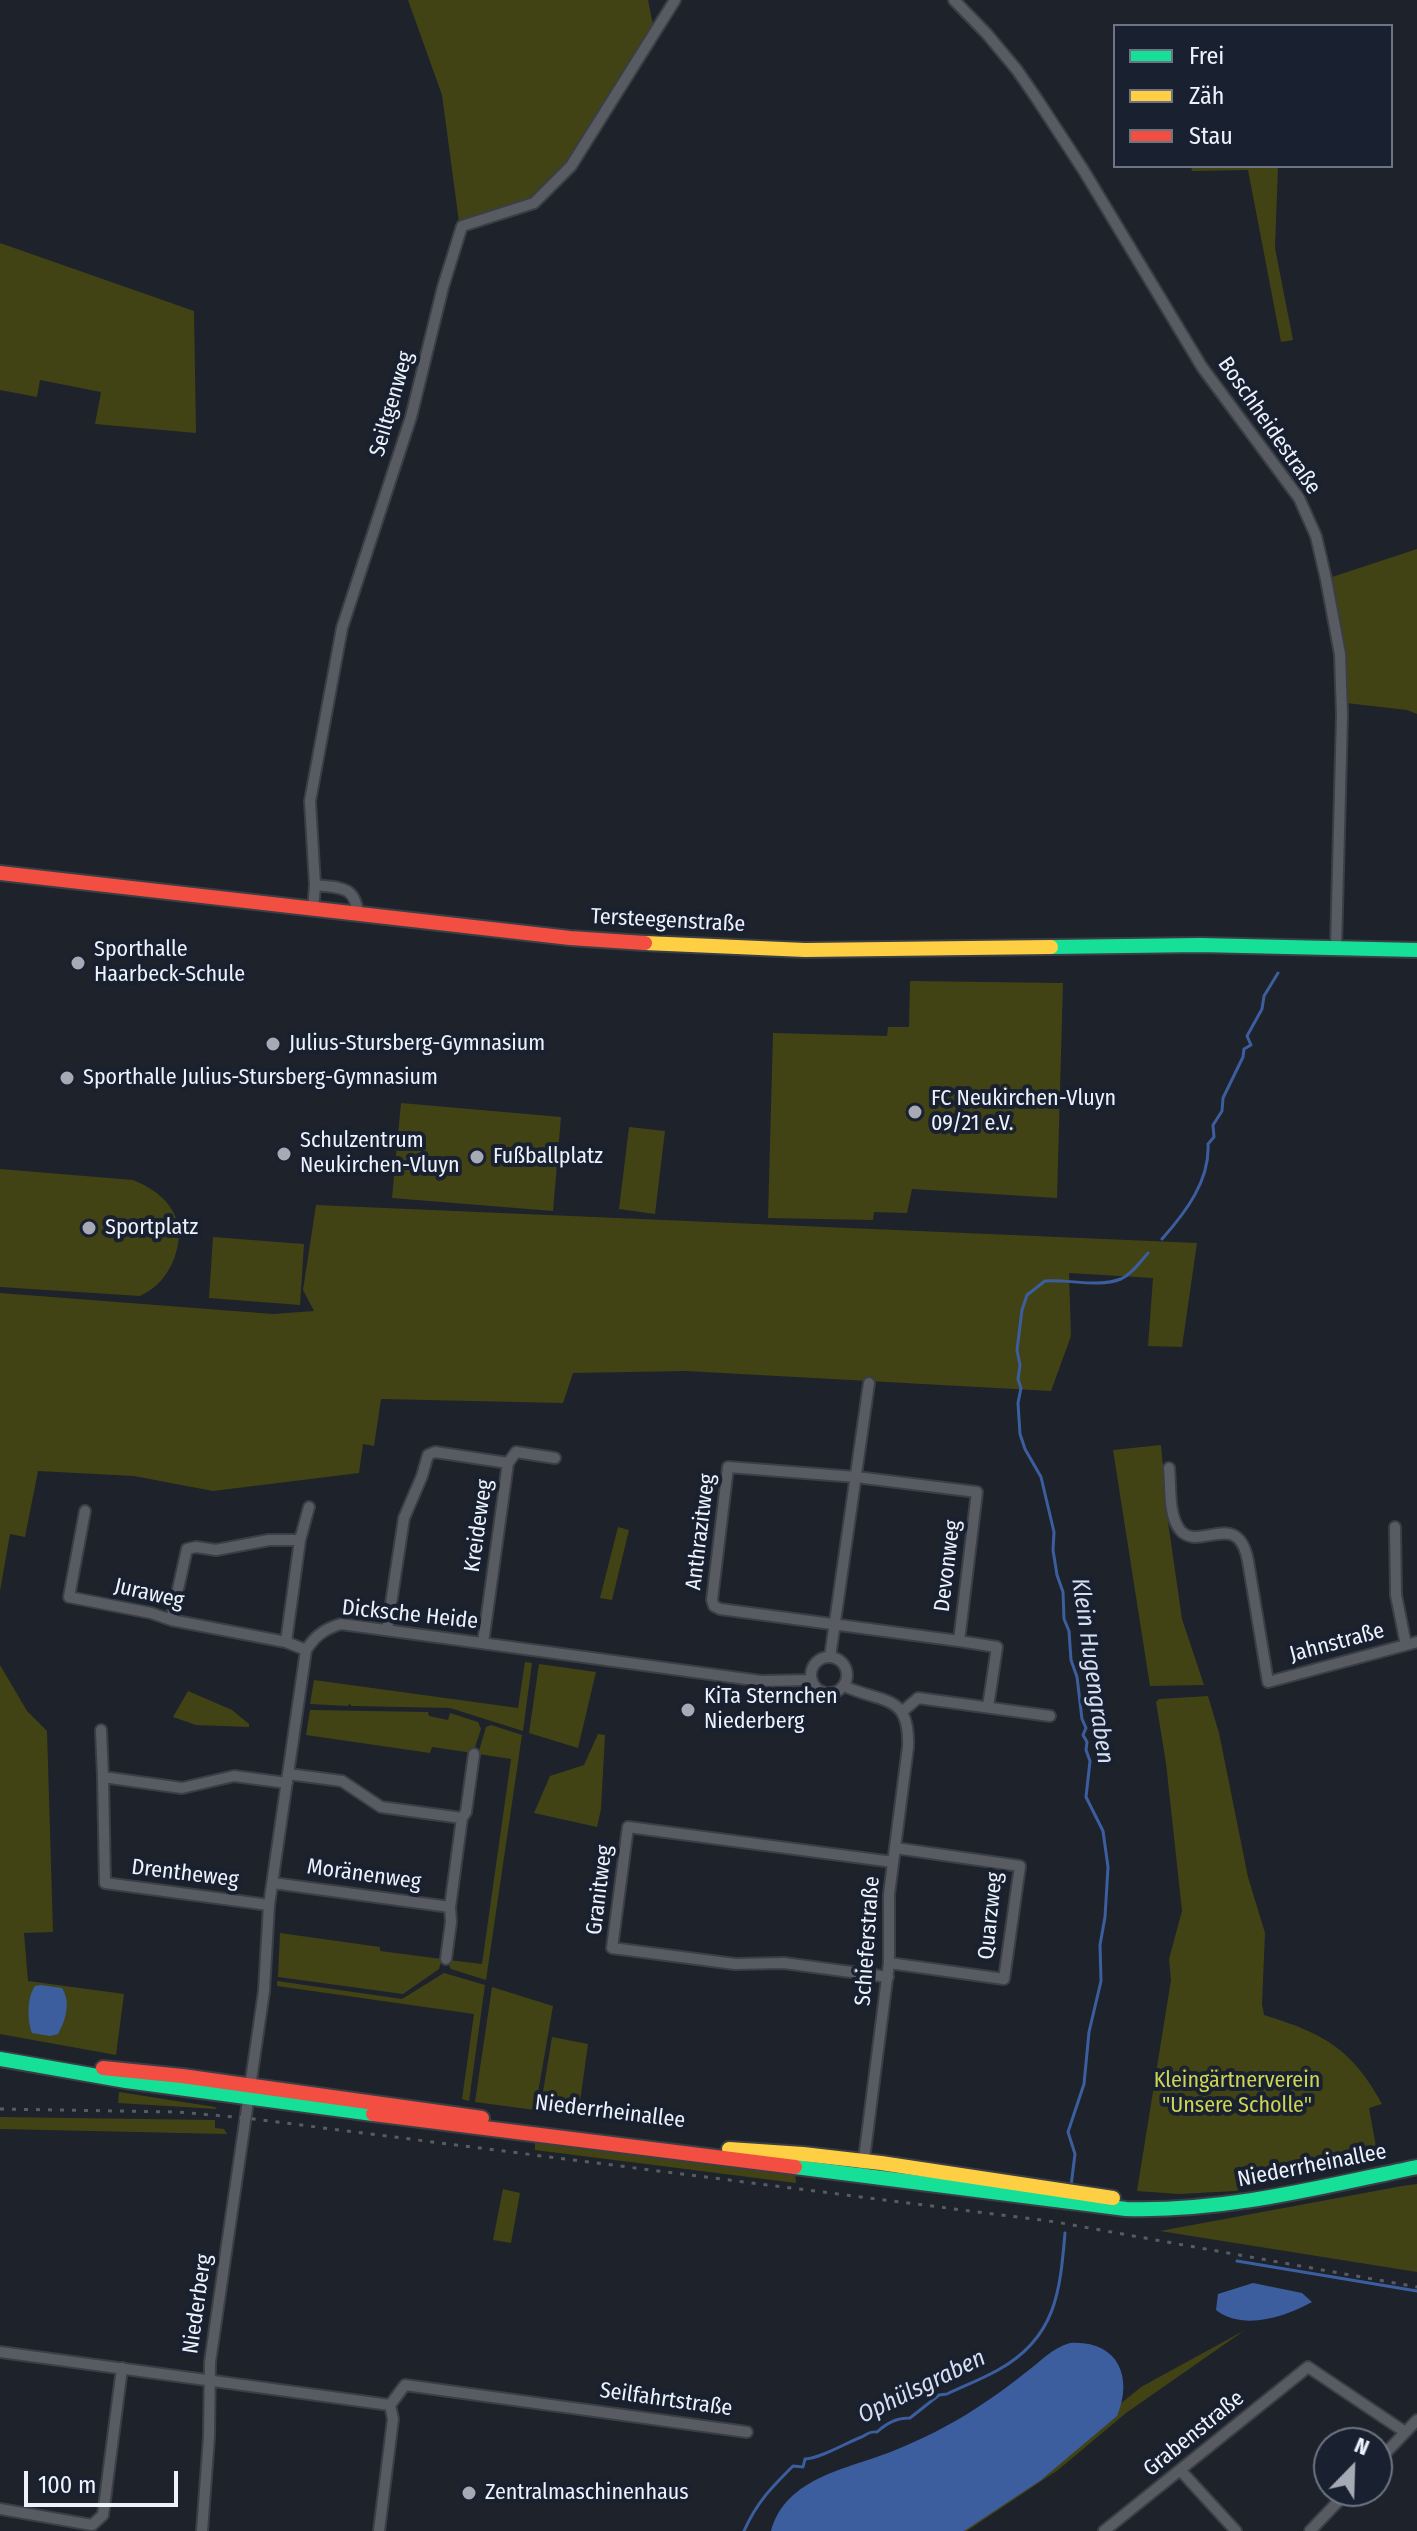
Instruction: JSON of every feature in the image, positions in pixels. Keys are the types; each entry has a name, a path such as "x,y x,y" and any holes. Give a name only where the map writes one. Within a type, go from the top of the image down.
{"main road":[{"name":"Tersteegenstraße","path":"0,873 570,938 805,950 1200,945 1417,950"},
{"name":"Niederrheinallee","path":"0,2049 250,2092"},
{"name":"Niederrheinallee","path":"0,2059 126,2081 250,2092 742,2151 802,2154 863,2169 982,2177 1139,2201 1216,2206 1417,2167"}],"street":[{"name":"Seiltgenweg","path":"313,910 315,885 310,801 342,628 411,417 443,287 462,226 534,203 571,166 675,0"},
{"name":"Boschheidestraße","path":"954,0 987,34 1037,99 1202,367 1299,498 1316,536 1337,639 1341,683 1336,947"},
{"path":"315,885 348,891 356,899 358,914"},
{"path":"830,1657 869,1383"},
{"name":"Kreideweg","path":"387,1630 404,1518 428,1455 435,1452 508,1463"},
{"name":"Kreideweg","path":"483,1643 508,1463 516,1452 555,1458"},
{"name":"Anthrazitweg","path":"835,1625 714,1606 712,1600 728,1467 856,1477"},
{"name":"Jahnstraße","path":"1169,1468 1173,1509 1177,1526 1182,1532 1197,1537 1228,1533 1242,1543 1248,1561 1268,1682 1412,1644"},
{"name":"Devonweg","path":"835,1625 959,1641 977,1492 856,1477"},
{"path":"286,1642 300,1540 309,1507"},
{"name":"Juraweg","path":"85,1511 69,1597 286,1642 306,1650"},
{"path":"1395,1527 1396,1595 1412,1644"},
{"path":"171,1620 187,1549 216,1550 269,1540 300,1540"},
{"name":"Dicksche Heide","path":"306,1650 322,1632 341,1624 761,1681 812,1680 818,1690 829,1693 844,1686"},
{"path":"959,1641 997,1647 988,1707"},
{"path":"250,2092 264,1991 269,1905 306,1650"},
{"path":"812,1680 815,1664 830,1657 845,1668 844,1686 891,1702 903,1711 918,1698 1050,1716"},
{"name":"Schieferstraße","path":"863,2169 888,1977 888,1921 893,1862 908,1747 909,1727 903,1711"},
{"name":"Drentheweg","path":"101,1730 105,1883 269,1905"},
{"name":"Moränenweg","path":"446,1959 462,1818 466,1812 474,1754"},
{"path":"103,1777 182,1788 234,1776 342,1781 381,1807 462,1818"},
{"name":"Granitweg","path":"888,1977 784,1963 735,1964 612,1948 628,1827 893,1862"},
{"name":"Quarzweg","path":"889,1963 1004,1979 1020,1866 895,1848"},
{"name":"Moränenweg","path":"273,1883 450,1907"},
{"name":"Niederberg","path":"202,2531 209,2437 210,2362 250,2092"},
{"path":"0,2352 390,2405 393,2419 379,2531"},
{"name":"Grabenstraße","path":"1104,2531 1308,2367 1405,2432"},
{"path":"0,2509 92,2525 103,2515 122,2368"},
{"name":"Seilfahrtstraße","path":"390,2405 405,2385 747,2432"},
{"path":"1393,2445 1417,2420"},
{"path":"1181,2471 1236,2531"},
{"path":"1310,2531 1333,2507"}],"green space":[{"path":"408,0 648,0 653,25 567,161 529,199 459,222 442,95"},
{"path":"1191,168 1278,168 1275,248 1293,340 1281,342 1248,170 1192,171"},
{"path":"0,243 194,311 196,433 95,424 101,392 40,380 37,397 0,390"},
{"path":"1417,549 1417,714 1407,710 1346,703 1329,578"},
{"name":"FC Neukirchen-Vluyn 09/21 e.V.","path":"910,981 1063,983 1057,1198 912,1189 907,1213 874,1212 873,1220 768,1218 773,1033 887,1036 888,1027 909,1027"},
{"name":"Fußballplatz","path":"401,1103 561,1117 553,1211 392,1198"},
{"path":"629,1127 665,1131 655,1214 619,1209"},
{"name":"Sportplatz","path":"0,1169 133,1180 145,1186 165,1201 177,1221 178,1245 168,1271 161,1281 140,1296 0,1287"},
{"path":"316,1205 1197,1243 1182,1347 1148,1346 1153,1278 1069,1273 1071,1336 1051,1391 686,1371 573,1373 563,1403 381,1399 374,1446 363,1444 359,1473 213,1491 134,1476 38,1471 25,1537 10,1534 0,1591 0,1293 273,1314 314,1311 303,1290"},
{"path":"213,1237 304,1244 300,1305 209,1298"},
{"path":"1161,1445 1182,1619 1204,1685 1150,1686 1113,1450"},
{"path":"618,1527 629,1530 612,1600 600,1598"},
{"path":"525,1662 532,1663 523,1731 450,1708 310,1704 314,1680 518,1708"},
{"path":"539,1664 596,1672 578,1748 529,1733"},
{"path":"0,1665 27,1711 47,1731 53,1932 24,1933 28,1981 124,1994 116,2055 0,2034"},
{"path":"188,1691 232,1710 249,1727 196,1725 173,1717"},
{"name":"Kleingärtnerverein \"Unsere Scholle\"","path":"1208,1696 1219,1733 1248,1877 1265,1933 1264,2015 1319,2036 1334,2045 1359,2069 1382,2104 1369,2108 1378,2158 1243,2177 1243,2189 1235,2191 1179,2194 1137,2191 1171,1980 1169,1959 1182,1911 1156,1702 1159,1699"},
{"path":"310,1710 428,1712 429,1716 448,1720 450,1713 478,1722 481,1729 473,1753 432,1747 430,1753 306,1735"},
{"path":"491,1725 522,1735 486,1980 451,1969 449,1960 482,1964 511,1759 478,1754 486,1727"},
{"path":"598,1734 605,1735 601,1809 597,1827 534,1813 550,1776 584,1765"},
{"path":"280,1933 442,1959 439,1969 403,1994 278,1977"},
{"path":"444,1973 485,1985 469,2101 462,2099 474,2014 277,1986 277,1981 402,1999"},
{"path":"492,1987 553,2006 535,2110 475,2102"},
{"path":"552,2037 588,2044 578,2116 540,2110"},
{"path":"119,2092 215,2107 217,2109 118,2103"},
{"path":"0,2117 215,2120 215,2128 224,2129 227,2134 0,2129"},
{"path":"535,2138 795,2171 796,2183 535,2150"},
{"path":"1417,2184 1417,2272 1160,2231 1402,2186"},
{"path":"503,2189 520,2193 511,2243 493,2240"},
{"path":"1245,2330 1126,2413 1058,2470 967,2531 949,2531 1047,2464 1141,2387"}],"water":[{"path":"35,1986 62,1988 65,1993 66,2011 58,2034 32,2033 30,2028 29,2002"},
{"path":"1253,2283 1302,2293 1312,2302 1264,2320 1239,2320 1216,2310 1218,2294"},
{"path":"1070,2343 1100,2348 1118,2363 1123,2387 1117,2416 1041,2480 964,2531 771,2531 790,2498 804,2487 945,2427 1013,2383 1052,2352"}],"waterway":[{"name":"Klein Hugengraben","path":"1162,1239 1188,1207 1201,1183 1208,1144 1214,1137 1213,1125 1222,1111 1223,1098 1244,1049 1251,1045 1247,1036 1262,1009 1264,996 1278,973"},
{"name":"Klein Hugengraben","path":"1071,2186 1075,2154 1068,2132 1084,2084 1089,2032 1101,1981 1100,1945 1108,1867 1103,1831 1086,1797 1090,1761 1083,1735 1086,1728 1071,1660 1069,1631 1064,1619 1063,1592 1053,1550 1054,1532 1041,1477 1020,1434 1018,1403 1021,1388 1017,1350 1027,1295 1045,1281 1112,1282 1129,1274 1148,1253"},
{"name":"Ophülsgraben","path":"744,2531 765,2496 793,2466 803,2467 805,2459 877,2432 892,2422 910,2418 939,2395 986,2376 1017,2357 1032,2343 1051,2312 1061,2275 1065,2233"},
{"name":"Ophülsgraben","path":"1237,2261 1417,2291"}],"railway":[{"path":"0,2109 178,2112 246,2118 1056,2222 1417,2287"}],"traffic: fast":[{"path":"1051,947 1200,945 1417,950"},
{"path":"0,2059 126,2081 373,2114"},
{"path":"795,2167 1126,2209 1200,2207 1236,2202 1417,2167"}],"traffic: slow":[{"path":"645,943 805,950 1051,947"},
{"path":"729,2149 881,2163 1113,2198"}],"traffic: jam":[{"path":"0,873 570,938 645,943"},
{"path":"103,2068 182,2076 482,2118"},
{"path":"373,2114 795,2167"}],"place":[{"name":"Sporthalle Haarbeck-Schule","path":"78,963"},
{"name":"Julius-Stursberg-Gymnasium","path":"273,1044"},
{"name":"Sporthalle Julius-Stursberg-Gymnasium","path":"67,1078"},
{"name":"FC Neukirchen-Vluyn 09/21 e.V.","path":"915,1112"},
{"name":"Schulzentrum Neukirchen-Vluyn","path":"284,1154"},
{"name":"Fußballplatz","path":"477,1157"},
{"name":"Sportplatz","path":"89,1228"},
{"name":"KiTa Sternchen Niederberg","path":"688,1710"},
{"name":"Zentralmaschinenhaus","path":"469,2493"}]}
